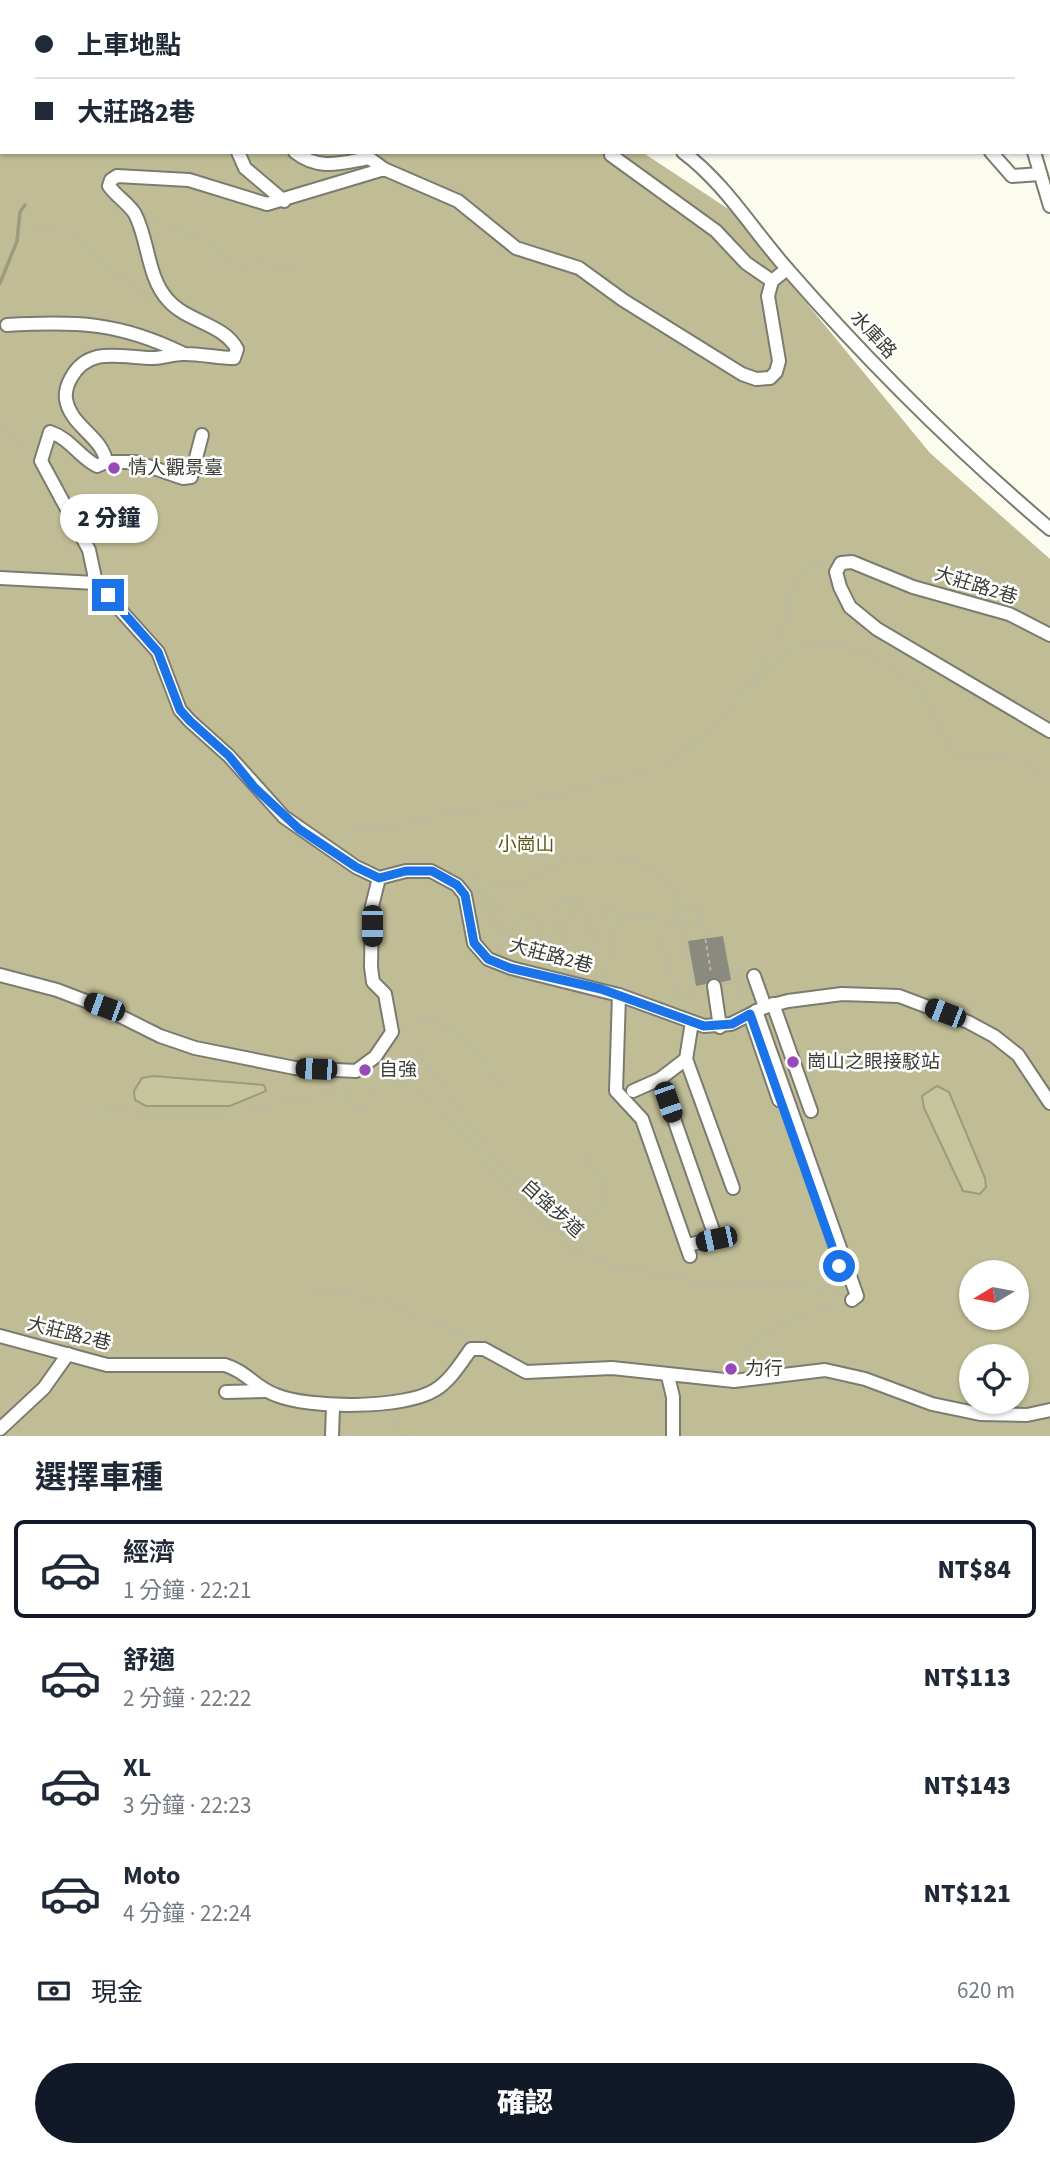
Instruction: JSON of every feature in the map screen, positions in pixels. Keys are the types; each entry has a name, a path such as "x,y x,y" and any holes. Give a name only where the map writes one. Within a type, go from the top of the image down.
{"street":[{"path":"239,154 245,168 284,201"},
{"path":"297,154 307,162 322,166 369,158 384,169 457,201 516,248 579,268 711,357 756,379 770,378 776,372 779,361 768,296 772,281 787,269"},
{"name":"水庫路","path":"684,154 728,194 787,269 917,410 1050,529"},
{"path":"993,154 1012,176 1040,174"},
{"path":"1035,154 1050,206"},
{"path":"611,155 716,231 747,263 772,281"},
{"path":"106,462 99,447 71,412 66,387 75,372 88,359 106,354 155,358 182,353 234,358 237,349 230,336 181,314 166,298 156,283 147,243 133,211 109,186 111,180 117,176 189,180 267,204 384,169"},
{"path":"7,324 70,321 98,324 158,341 182,353"},
{"path":"0,975 104,1007 160,1036 195,1048 295,1068 356,1071 375,1057 392,1032 385,994 373,982 371,967 372,906 379,878 330,850 284,817 229,756 180,710 158,652 96,583 89,550 41,461 50,432 73,443 87,461 97,466 106,462 136,461 183,478 191,477 202,435"},
{"name":"大莊路2巷","path":"841,563 852,562 913,587 1009,614 1050,635"},
{"path":"841,563 836,572 850,607 877,629 1050,731"},
{"path":"0,578 96,583"},
{"name":"大莊路2巷","path":"379,878 406,871 432,871 457,885 465,895 474,943 488,959 510,968 601,989 692,1022 720,1027"},
{"path":"754,976 758,1011 857,1296 852,1300"},
{"path":"714,986 720,1027 758,1011 842,994 899,996 968,1022 993,1037 1018,1055 1050,1103"},
{"path":"619,995 616,1091 642,1119 688,1251 716,1239 660,1079"},
{"path":"758,1011 811,1111"},
{"path":"692,1022 686,1059 733,1188"},
{"path":"633,1091 660,1079 686,1059"},
{"name":"大莊路2巷","path":"0,1336 107,1365 225,1365 242,1370 266,1391 297,1403 333,1407 384,1401 435,1390 471,1349"},
{"path":"471,1349 484,1349 526,1372 612,1368 734,1381 825,1370 865,1379 932,1404 980,1414 1027,1415 1050,1410"},
{"path":"0,1429 44,1388 68,1354"},
{"path":"668,1376 674,1436"},
{"path":"226,1392 266,1391"},
{"path":"332,1436 333,1407"}],"path":[{"path":"133,211 208,241 226,262 241,267 259,261 298,272"},
{"path":"25,229 52,229 72,240 108,264 130,288 162,306"},
{"path":"0,425 41,461"},
{"path":"330,850 355,830 383,830 436,816 551,797 666,764 722,721 784,626 789,594 804,568 824,560 841,563"},
{"path":"747,694 767,666 796,649 818,642 840,642 867,653 919,688 953,751 969,758 1001,757 1050,777"},
{"path":"507,937 489,918 500,905 495,900 484,912 479,907 489,896 482,889 477,894 471,888 480,877 491,886 519,887 526,886 526,883 559,864 607,855 639,863 675,888 676,898 680,917 680,925 676,926 671,922 674,916 681,909 700,906 714,986 736,982 733,966 738,965 758,1011"},
{"path":"488,959 527,914 537,922 537,961 544,964 560,903 565,896 573,898 584,911 585,939 578,976"},
{"path":"550,976 552,964 558,964 573,898"},
{"path":"585,977 603,911 627,915 653,913 678,998 691,997 683,928 703,925"},
{"path":"601,989 620,912"},
{"path":"674,916 680,917"},
{"path":"392,1032 426,1020 435,1021 455,1031 482,1055 502,1088"},
{"path":"392,1032 411,1045 456,1101 477,1134 532,1196 558,1213 580,1218 594,1216 606,1199 604,1182 581,1152"},
{"path":"85,1120 109,1106 138,1115 185,1119 226,1115 332,1092 344,1086 356,1071"},
{"name":"自強步道","path":"356,1071 402,1083 436,1104 517,1198 552,1227 569,1247 602,1263 701,1283 794,1283 852,1300"},
{"path":"344,1086 348,1099 356,1108 372,1102 381,1078"},
{"path":"316,1290 375,1298 462,1334 471,1349"},
{"path":"734,1381 741,1360 760,1340 787,1321 852,1300"},
{"path":"384,1401 401,1436"}],"green space":[{"name":"小崗山","path":"0,154 645,154 730,210 930,453 1050,559 1050,1436 0,1436"}],"shaded area":[{"path":"153,1076 264,1085 266,1091 230,1106 146,1106 135,1100 134,1091 142,1078"},
{"path":"937,1086 949,1092 985,1178 986,1187 980,1194 963,1191 924,1108 922,1096"}],"building":[{"path":"723,936 731,980 722,982 712,978 706,984 696,986 688,941"}],"waterway":[{"path":"0,283 17,241 20,212 25,205"}],"place":[{"name":"情人觀景臺","path":"114,468"},
{"name":"崗山之眼接駁站","path":"793,1062"},
{"name":"自強","path":"365,1070"},
{"name":"力行","path":"731,1369"}],"route":[{"path":"108,595 158,652 180,710 229,756 254,787 284,817 315,841 379,878 406,871 432,871 457,885 465,895 474,943 488,959 510,968 601,989 704,1026 720,1027 732,1024 750,1014 757,1041 839,1266"}]}
